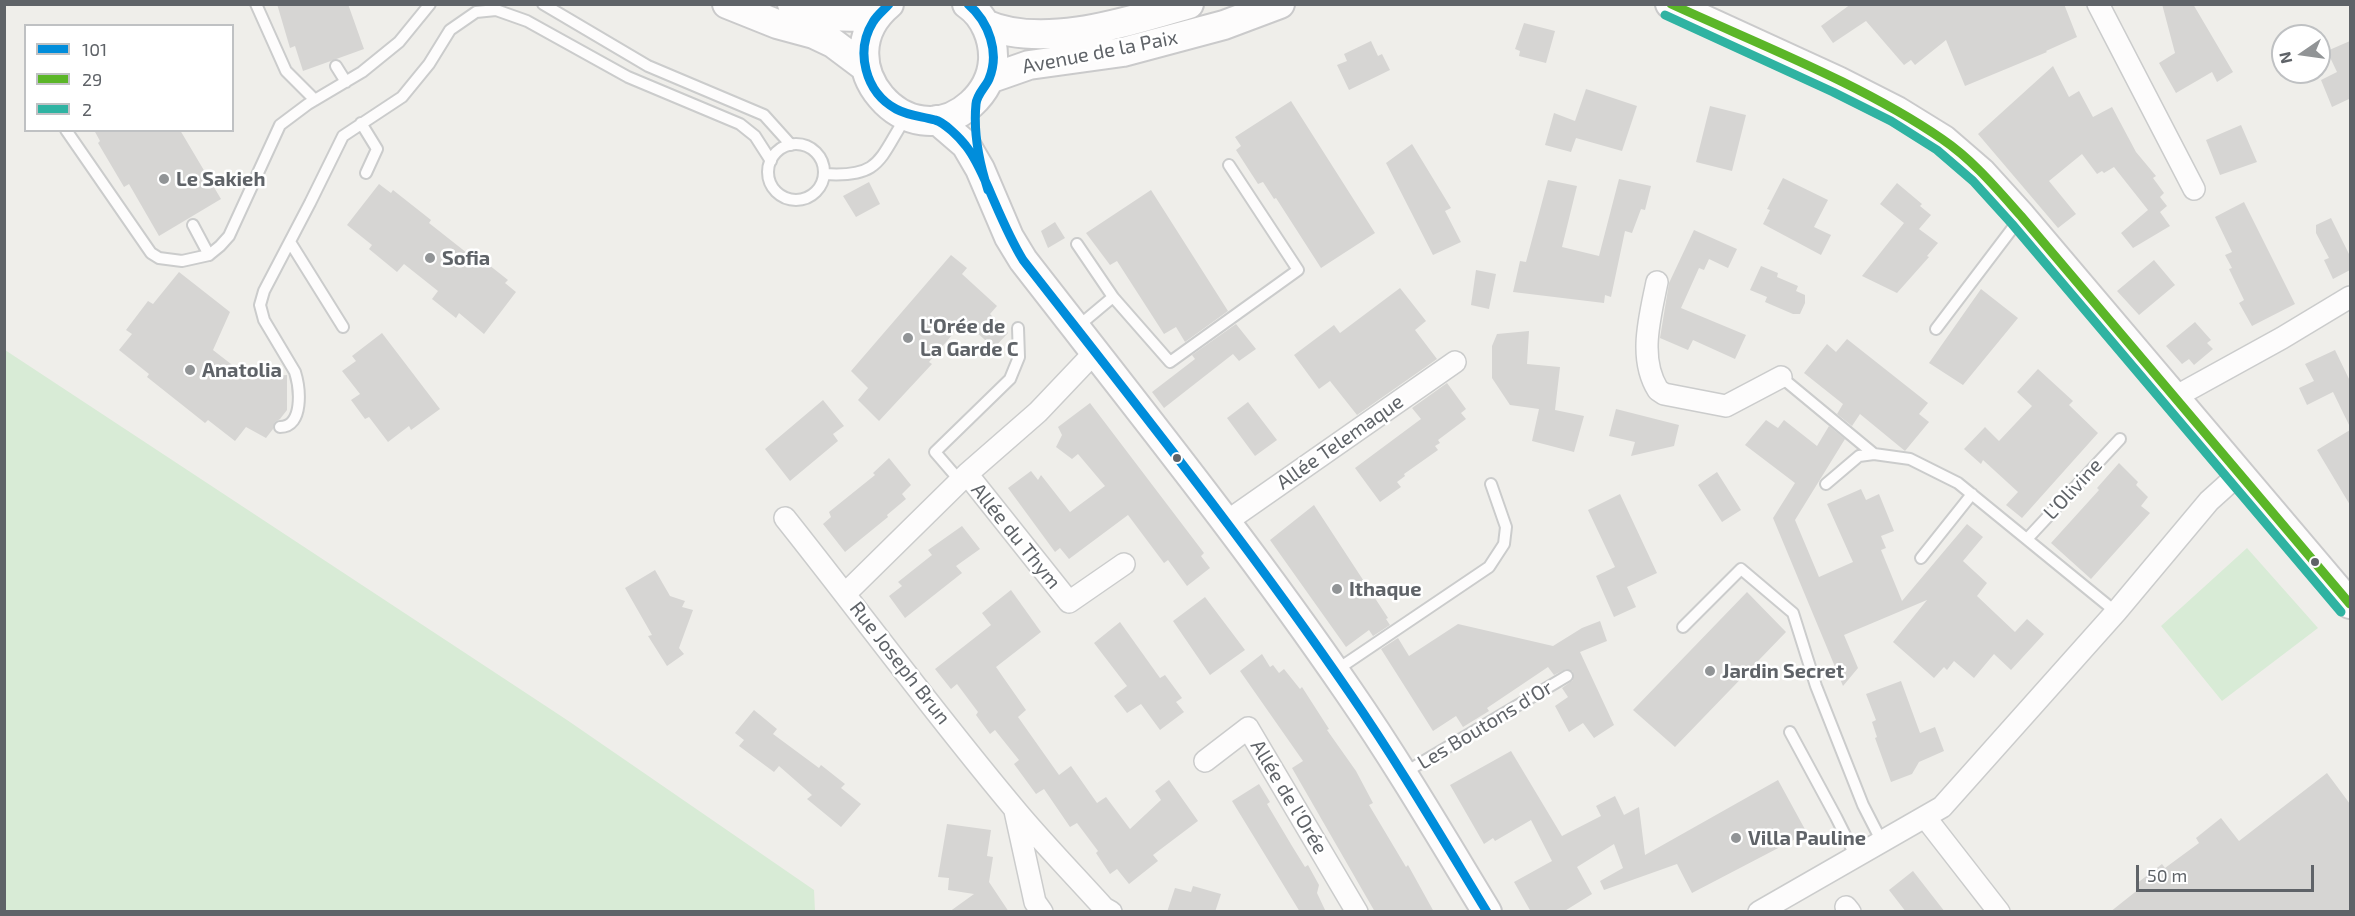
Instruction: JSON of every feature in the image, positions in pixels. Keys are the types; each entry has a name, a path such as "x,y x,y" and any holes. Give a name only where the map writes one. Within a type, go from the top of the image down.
{"main road":[{"path":"727,4 777,24 814,34 833,43 865,67"},
{"path":"792,4 817,14 844,18 884,9"},
{"name":"Avenue de la Paix","path":"976,14 1010,33 1028,35 1118,24 1189,4"},
{"name":"Avenue de la Paix","path":"937,120 952,116 966,108 983,88 1029,65 1123,52 1224,25 1280,4"},
{"path":"1670,4 1838,81 1897,111 1944,140 1981,172 2021,216 2350,604"},
{"path":"884,9 866,39 864,53 869,82 891,108 906,116 921,120 937,120 966,145 980,169 1009,237 1023,260 1226,522 1334,671 1403,773 1486,912"},
{"path":"976,14 992,41 993,60 983,88 977,139 980,169"}],"street":[{"path":"2098,4 2194,189"},
{"path":"1657,282 1647,342 1651,374 1658,390 1664,394 1726,406 1781,377"},
{"path":"2175,397 2350,297"},
{"name":"Rue Joseph Brun","path":"1094,353 1038,412 963,477 846,593 873,632 1014,807 1104,908 1111,912"},
{"name":"Allée Telemaque","path":"1226,522 1455,362"},
{"path":"1759,912 1942,807 2116,612 2209,501 2240,473"},
{"name":"Allée du Thym","path":"963,477 1069,602 1124,564"},
{"path":"785,518 846,593"},
{"name":"Allée de l'Orée","path":"1205,760 1248,728 1357,912"},
{"path":"1014,807 1035,902 1042,912"},
{"path":"1925,817 1999,912"}],"lane":[{"path":"256,4 286,71 315,100"},
{"path":"67,132 151,253 159,258 182,261 208,255 229,236 280,125 315,100 362,72 399,42 430,4"},
{"path":"543,4 648,66 764,115 791,145"},
{"path":"280,427 290,424 295,418 298,409 298,379 264,320 260,304 264,291 343,136 402,97 429,64 450,30 476,12 496,10 527,21 628,77 740,124 755,136 771,161"},
{"path":"336,66 346,82"},
{"path":"824,174 844,176 862,173 875,165 906,116"},
{"path":"361,123 377,149 366,173"},
{"path":"791,145 805,145 813,150 820,157 824,174 817,191 802,200 792,200 776,192 768,176 771,161 778,150 791,145"},
{"path":"1077,244 1113,297 1170,362 1298,270 1229,165"},
{"path":"1936,329 2021,216"},
{"path":"193,225 208,255"},
{"path":"290,242 343,327"},
{"path":"1076,328 1113,297"},
{"path":"963,477 934,452 1010,379 1019,357 1018,328"},
{"path":"1781,377 1874,454"},
{"name":"L'Olivine","path":"2027,539 2120,439"},
{"path":"1826,483 1859,456 1874,454 1910,459 1958,483 2116,612"},
{"path":"1334,671 1489,567 1504,544 1506,527 1491,484"},
{"path":"1921,558 1972,494"},
{"path":"1683,627 1741,569 1793,613 1825,708 1863,805 1882,842"},
{"name":"Les Boutons d'Or","path":"1403,773 1567,676"},
{"path":"1790,732 1856,857"}],"green space":[{"path":"5,350 567,720 814,890 815,911 5,911"},
{"path":"2247,548 2318,628 2222,701 2161,626"}],"building":[{"path":"277,4 348,4 364,49 303,71 295,46 290,48"},
{"path":"1851,4 2064,4 2077,37 1965,86 1946,40 1915,65 1911,60 1904,65 1866,21 1833,43 1821,26"},
{"path":"2162,4 2193,4 2233,72 2217,82 2212,72 2176,93 2159,63 2175,53"},
{"path":"1524,23 1555,31 1546,63 1519,56 1520,51 1515,49"},
{"path":"1371,41 1378,56 1382,54 1390,70 1349,90 1337,65 1347,61 1344,54"},
{"path":"2350,41 2350,104 2349,99 2332,107 2323,84 2331,84 2331,75 2337,72 2331,59 2331,49"},
{"path":"2053,66 2069,97 2079,91 2093,117 2112,107 2136,152 2156,176 2153,178 2164,193 2160,197 2167,206 2160,212 2170,226 2133,248 2121,233 2148,210 2114,167 2097,174 2082,154 2049,181 2076,214 2058,228 1978,134"},
{"path":"1586,89 1637,106 1622,151 1576,138 1571,152 1545,145 1554,113 1575,121"},
{"path":"1291,101 1375,233 1321,268 1276,198 1274,199 1263,182 1258,184 1236,150 1241,146 1235,137"},
{"path":"1710,106 1746,115 1732,171 1696,162"},
{"path":"2241,125 2257,162 2220,175 2206,140"},
{"name":"Le Sakieh","path":"95,132 181,132 221,199 159,236 129,184 124,187 98,143 100,141"},
{"path":"1412,144 1451,208 1445,211 1461,242 1433,255 1386,163"},
{"path":"1783,178 1828,200 1814,227 1831,235 1821,255 1763,224 1770,210 1767,209"},
{"path":"1619,179 1651,186 1645,210 1641,209 1632,233 1625,231 1611,297 1605,295 1604,303 1513,292 1520,261 1526,262 1548,180 1577,186 1562,247 1599,256"},
{"path":"869,182 880,204 856,217 843,196"},
{"path":"1897,183 1922,204 1920,206 1931,215 1919,229 1938,243 1927,256 1929,257 1897,293 1862,276 1904,223 1880,204"},
{"name":"Sofia","path":"379,184 391,193 393,190 467,253 470,250 508,280 505,283 516,292 484,334 459,313 456,318 432,299 438,291 404,264 397,272 369,249 372,245 347,225"},
{"path":"1151,190 1228,311 1185,342 1176,327 1164,334 1117,261 1110,265 1086,233"},
{"path":"2244,202 2295,304 2252,326 2239,303 2244,300 2225,255 2232,252 2215,217"},
{"path":"2331,218 2350,256 2350,270 2333,279 2324,260 2329,258 2316,233 2316,225"},
{"path":"1055,222 1065,238 1048,248 1041,231"},
{"path":"1694,230 1737,249 1728,268 1709,259 1704,270 1699,268 1681,308 1746,335 1735,359 1693,340 1688,350 1660,338 1669,283"},
{"name":"L'Orée de La Garde C","path":"951,255 967,268 962,274 997,306 990,314 1008,333 994,348 964,321 929,362 932,364 879,421 858,400 868,388 851,371"},
{"path":"2154,260 2175,285 2139,315 2117,291"},
{"path":"1761,266 1778,273 1777,277 1798,286 1796,291 1805,295 1805,303 1800,314 1793,314 1765,302 1767,297 1750,290"},
{"path":"1476,270 1496,274 1489,309 1471,305"},
{"name":"Anatolia","path":"179,272 230,312 213,350 249,378 287,375 287,410 275,422 266,438 246,427 235,441 208,420 205,423 147,377 149,374 119,350 132,334 126,330 148,301 153,304"},
{"path":"1400,288 1426,321 1415,330 1437,359 1357,415 1330,381 1319,389 1294,355 1334,325 1340,333"},
{"path":"1981,289 2018,318 1963,385 1929,363"},
{"path":"2195,322 2211,340 2207,343 2213,349 2194,365 2189,359 2182,364 2166,346"},
{"path":"1236,324 1256,349 1239,361 1233,354 1164,408 1152,392 1195,359 1192,355"},
{"path":"1529,331 1527,364 1560,367 1555,410 1584,416 1574,452 1532,441 1539,409 1510,405 1492,378 1492,346 1497,334"},
{"path":"382,333 440,409 411,430 409,426 388,442 369,417 365,419 351,400 360,394 342,371 356,361 352,356"},
{"path":"1847,339 1928,403 1919,414 1929,422 1905,451 1860,414 1852,426 1837,414 1843,404 1804,373 1827,344 1836,352"},
{"path":"2335,350 2350,381 2350,427 2333,392 2307,405 2299,388 2314,381 2305,364"},
{"path":"2038,369 2073,401 2069,405 2098,433 2022,518 2006,505 2018,492 1983,460 1981,464 1964,449 1985,427 1999,441 2032,406 2017,392"},
{"path":"1447,383 1466,409 1461,413 1466,419 1438,440 1440,443 1435,446 1438,450 1404,474 1405,476 1397,482 1401,487 1380,502 1355,468 1421,419 1412,408"},
{"path":"823,400 844,426 833,434 838,441 790,481 765,449"},
{"path":"1248,402 1277,440 1255,456 1227,418"},
{"path":"1090,403 1204,553 1201,556 1210,568 1187,586 1168,560 1164,563 1128,515 1069,559 1060,548 1055,552 1008,488 1031,471 1038,480 1041,475 1070,512 1105,486 1078,454 1072,459 1056,447 1062,435 1058,427"},
{"path":"1616,409 1679,425 1674,446 1631,456 1635,442 1609,436"},
{"path":"1766,420 1778,428 1784,420 1817,446 1829,426 1845,439 1795,520 1819,577 1853,562 1827,504 1861,489 1866,500 1879,494 1894,531 1881,536 1886,548 1881,550 1902,601 1967,524 1983,537 1963,561 1987,583 1977,596 2015,632 2027,619 2044,634 2011,670 1994,654 1974,678 1954,661 1947,670 1944,667 1934,678 1893,642 1927,600 1844,635 1858,668 1843,686 1773,518 1795,483 1745,445"},
{"path":"2350,430 2350,505 2317,450"},
{"path":"889,458 911,485 902,494 906,499 845,552 823,524 831,517 829,512 875,475 873,473"},
{"path":"2119,463 2138,482 2136,485 2148,497 2141,506 2150,513 2091,579 2051,543 2099,490 2097,488"},
{"path":"1717,472 1741,510 1722,522 1698,485"},
{"path":"1620,494 1657,573 1627,587 1636,607 1614,617 1596,576 1615,567 1588,510"},
{"name":"Ithaque","path":"1314,505 1388,618 1386,619 1390,625 1373,636 1369,630 1346,647 1270,540"},
{"path":"962,526 980,549 956,566 962,573 905,618 889,596 902,586 898,582 932,555 928,550"},
{"path":"655,570 670,596 685,601 682,607 693,610 679,648 684,654 667,666 648,636 652,635 625,588"},
{"path":"1011,590 1041,632 996,667 1026,710 1018,717 1059,775 1071,766 1097,803 1106,797 1130,829 1161,800 1155,791 1169,780 1198,821 1153,855 1158,861 1129,884 1117,869 1110,874 1096,853 1098,851 1077,823 1070,827 1044,789 1036,794 1014,764 1019,760 995,730 990,734 976,715 978,712 957,684 951,689 935,669 991,625 982,613"},
{"name":"Jardin Secret","path":"1747,592 1786,632 1675,747 1633,710"},
{"path":"1205,597 1245,650 1210,675 1173,621"},
{"path":"1600,621 1607,641 1580,652 1614,725 1594,738 1583,723 1569,732 1555,706 1568,697 1562,688 1573,680 1573,672 1566,669 1554,675 1548,667 1487,708 1489,711 1463,727 1456,716 1433,731 1381,649 1398,638 1409,656 1458,624 1553,646 1582,628"},
{"path":"1120,622 1160,678 1165,675 1182,698 1176,702 1184,712 1160,730 1141,704 1127,713 1114,696 1127,686 1094,643"},
{"path":"1262,654 1270,667 1273,665 1279,673 1284,669 1300,689 1302,687 1329,729 1327,730 1356,771 1373,803 1369,805 1406,867 1408,865 1434,912 1375,912 1292,768 1303,761 1240,671"},
{"path":"1901,681 1920,733 1935,727 1944,751 1919,762 1912,774 1891,782 1875,738 1877,737 1872,722 1876,720 1866,694"},
{"path":"754,710 777,729 773,734 819,768 821,765 845,784 841,788 861,804 841,827 807,799 812,795 779,766 774,772 739,746 744,740 735,733"},
{"path":"1511,751 1562,836 1601,816 1596,806 1615,796 1624,815 1639,807 1645,855 1778,780 1807,833 1692,893 1677,864 1604,890 1600,881 1623,868 1614,844 1577,867 1592,894 1563,912 1531,912 1514,882 1552,861 1531,820 1495,841 1493,838 1484,844 1450,785"},
{"path":"2327,773 2350,804 2350,912 2110,912 2139,889 2136,884 2162,864 2165,868 2199,843 2196,838 2221,818 2239,841"},
{"path":"1259,784 1270,802 1267,804 1305,867 1308,865 1319,885 1317,893 1326,912 1300,912 1232,801"},
{"path":"947,824 991,830 987,856 993,857 989,882 1009,912 949,912 974,894 948,890 949,878 938,877"},
{"path":"1913,871 1945,912 1906,912 1889,890"},
{"path":"1193,886 1221,894 1215,912 1167,912 1175,888 1191,892"}],"transit line":[{"name":"101","path":"889,4 873,22 865,45 864,58 870,82 885,102 910,115 943,124 966,146 974,157 1023,260 1189,473 1310,636 1385,746 1487,912"},
{"name":"101","path":"968,4 982,20 993,49 992,69 989,79 979,94 975,115 978,148 988,190"},
{"name":"29","path":"1671,4 1810,66 1878,100 1942,139 1964,156 2021,216 2350,604"},
{"name":"2","path":"1665,15 1891,121 1937,150 1973,181 2341,612"}],"place":[{"name":"Le Sakieh","path":"164,179"},
{"name":"Sofia","path":"430,258"},
{"name":"L'Orée de La Garde C","path":"908,338"},
{"name":"Anatolia","path":"190,370"},
{"name":"Ithaque","path":"1337,589"},
{"name":"Jardin Secret","path":"1710,671"},
{"name":"Villa Pauline","path":"1736,838"}]}
